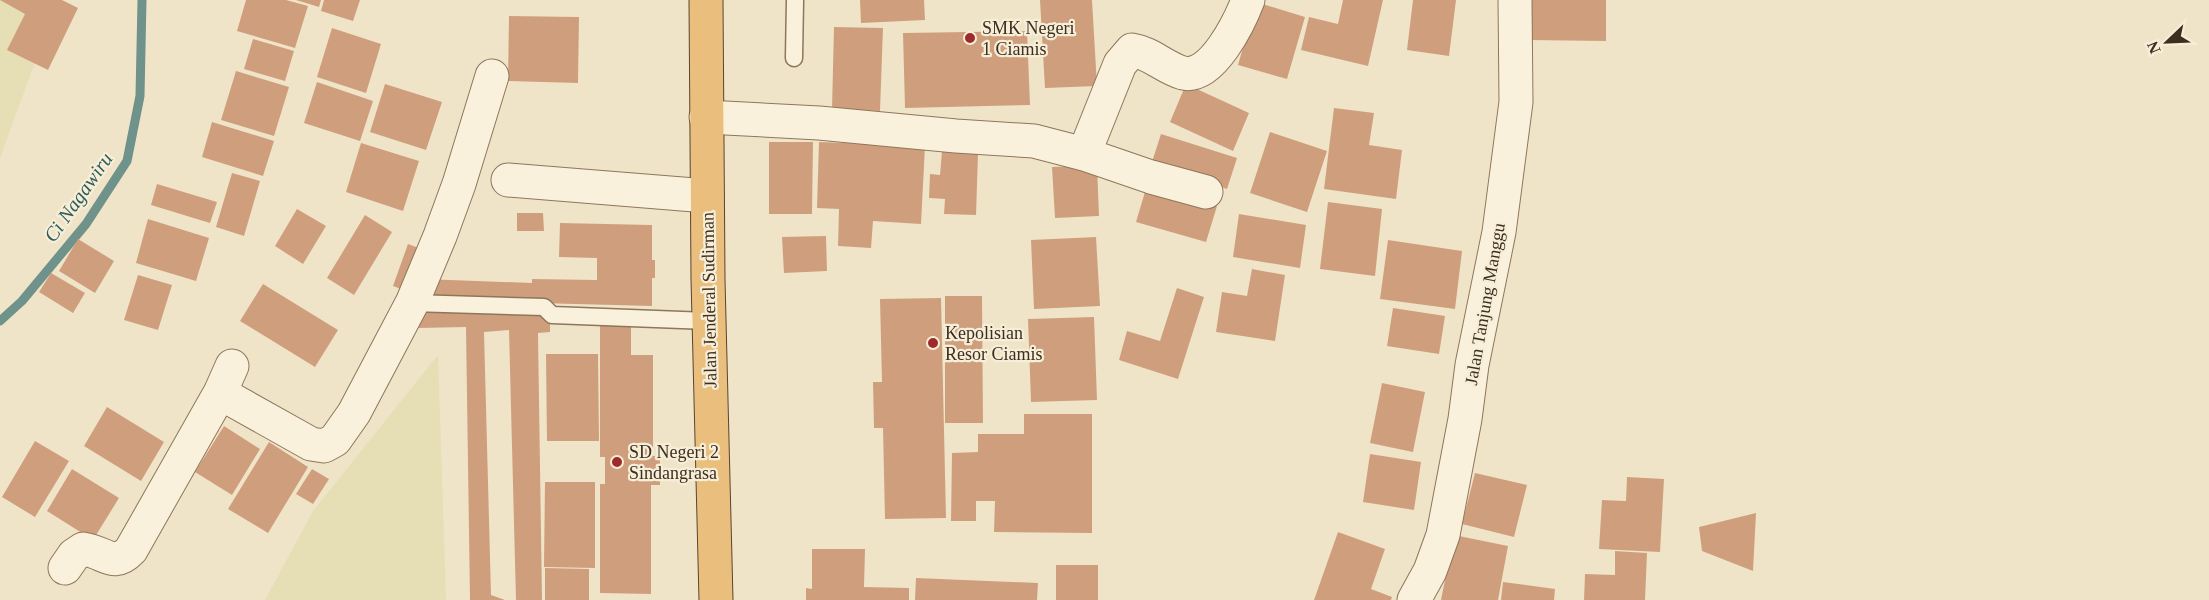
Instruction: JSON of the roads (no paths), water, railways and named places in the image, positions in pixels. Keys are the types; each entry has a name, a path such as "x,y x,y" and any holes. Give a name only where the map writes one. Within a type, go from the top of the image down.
{"highway":[{"name":"Jalan Jenderal Sudirman","path":"705,0 708,321 716,600"}],"street":[{"path":"1084,154 1120,64 1128,53 1132,50 1142,52 1189,74 1199,70 1232,36 1248,0"},
{"name":"Jalan Tanjung Manggu","path":"1414,600 1430,571 1443,535 1465,418 1472,365 1499,232 1516,102 1515,0"},
{"path":"65,568 83,549 96,550 114,560 123,558 131,550 226,380 311,444 324,446 335,440 354,413 412,303 459,184 492,76"},
{"path":"706,117 819,123 1034,141 1206,192"},
{"path":"508,180 707,196"}],"lane":[{"path":"794,58 795,0"},
{"path":"412,303 544,307 552,315 708,321"}],"waterway":[{"name":"Ci Nagawiru","path":"0,321 22,301 86,224 127,161 140,96 142,0"}],"place":[{"name":"SMK Negeri 1 Ciamis","path":"970,38"},
{"name":"Kepolisian Resor Ciamis","path":"933,343"},
{"name":"SD Negeri 2 Sindangrasa","path":"617,462"}]}
